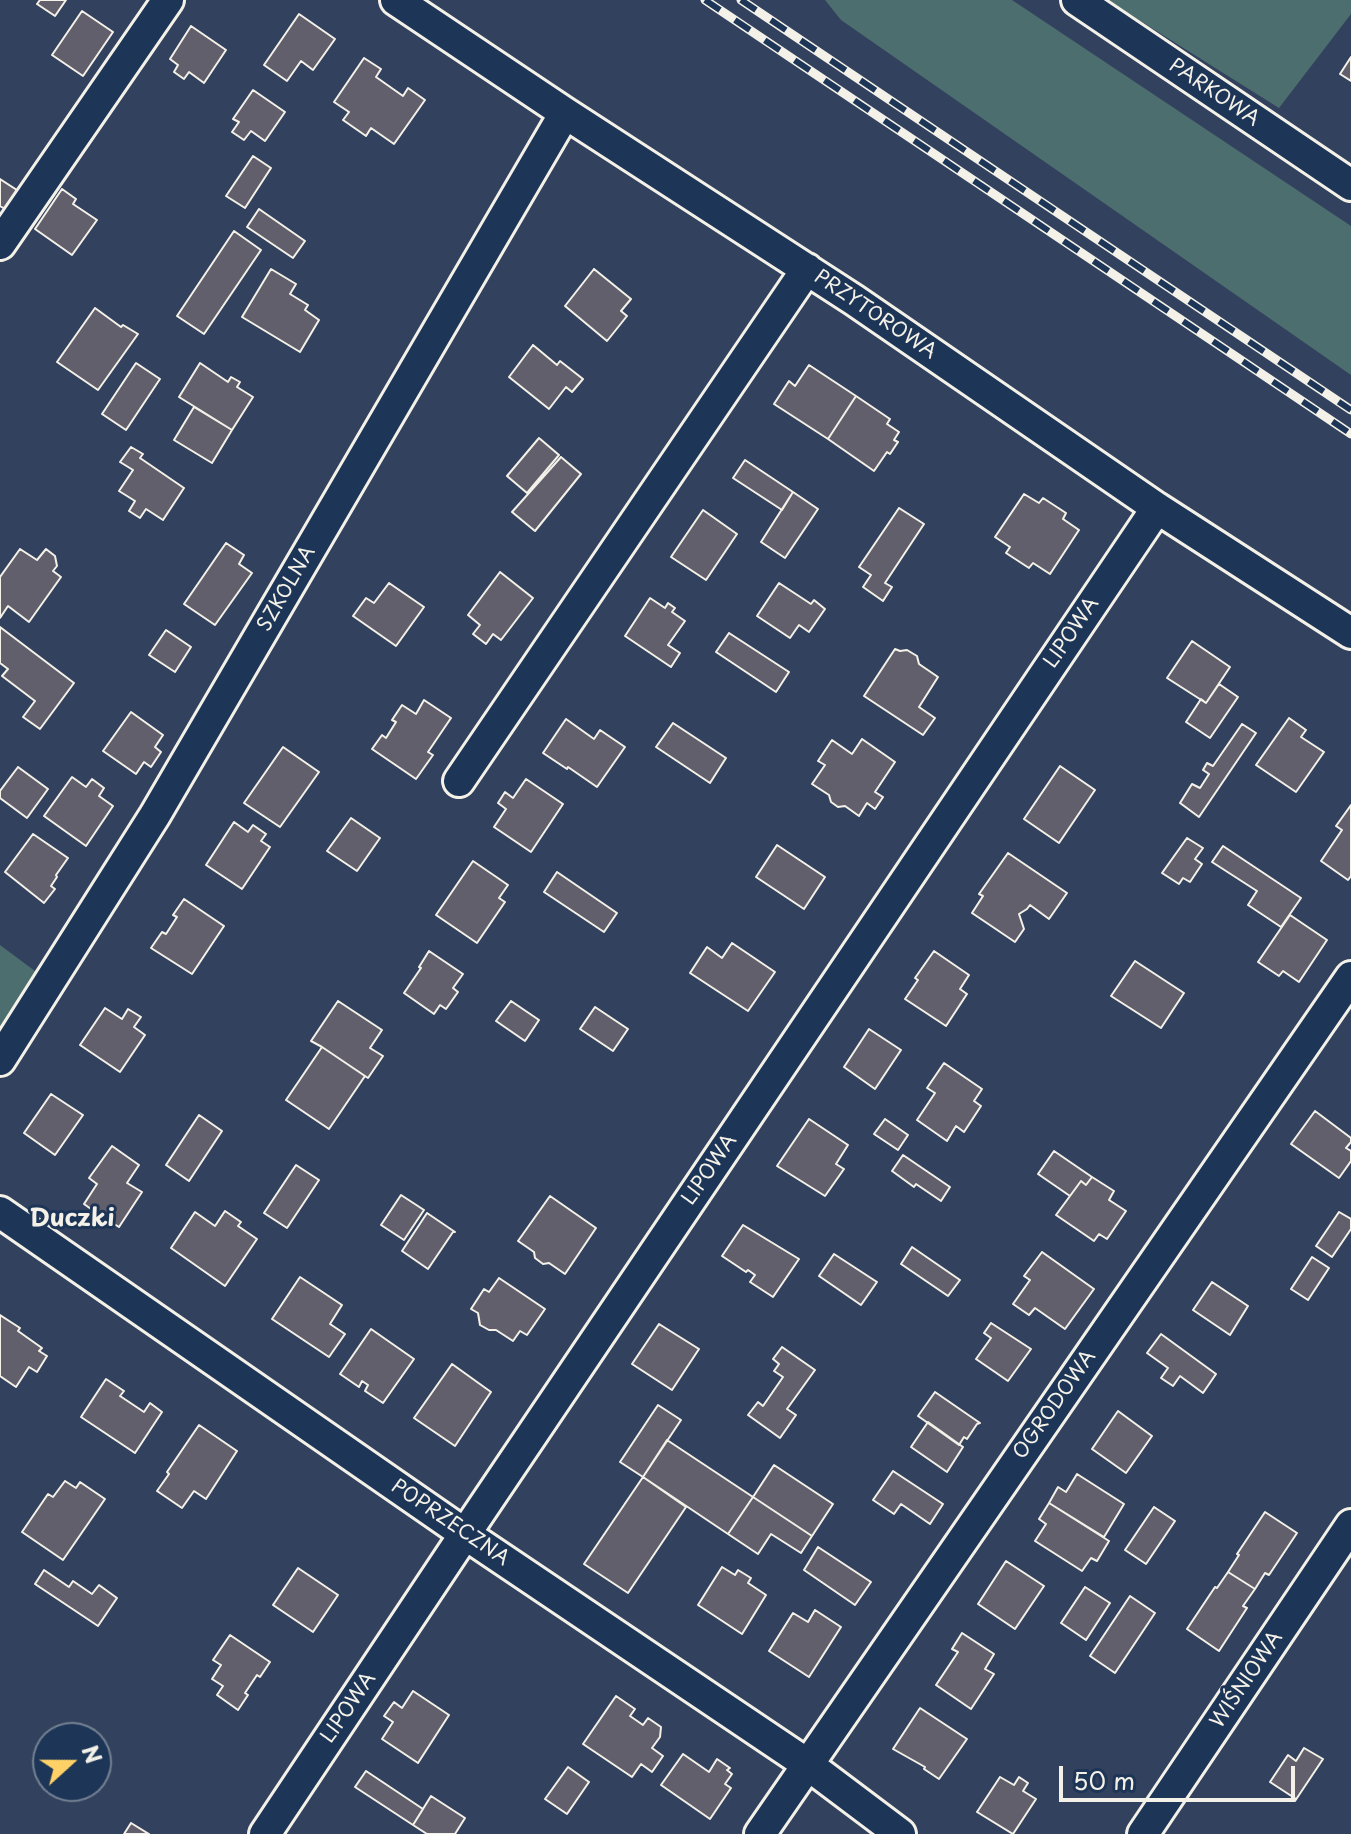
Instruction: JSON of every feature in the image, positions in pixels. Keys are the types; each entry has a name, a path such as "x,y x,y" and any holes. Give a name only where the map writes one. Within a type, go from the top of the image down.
{"street":[{"path":"0,244 168,0"},
{"name":"PRZYTOROWA","path":"396,0 807,269 1157,508 1351,633"},
{"name":"PARKOWA","path":"1077,0 1351,185"},
{"name":"SZKOLNA","path":"0,1060 155,815 565,113"},
{"path":"459,781 807,269"},
{"name":"LIPOWA","path":"265,1834 1157,508"},
{"name":"OGRODOWA","path":"760,1834 1351,977"},
{"name":"POPRZECZNA","path":"0,1212 465,1534 807,1764 900,1834"},
{"name":"WIŚNIOWA","path":"1143,1834 1351,1525"}],"green space":[{"path":"825,0 1012,0 1351,226 1351,375 841,20"},
{"path":"1107,0 1351,0 1351,14 1279,108"},
{"path":"0,945 39,974 0,1028"}],"building":[{"path":"40,0 66,0 55,16 37,4"},
{"path":"82,11 113,32 83,76 52,55"},
{"path":"299,14 335,39 313,70 301,61 287,81 264,65"},
{"path":"191,26 226,50 204,83 189,72 184,79 174,72 178,65 170,59"},
{"path":"1351,57 1351,81 1340,74"},
{"path":"364,58 381,69 376,77 403,96 408,88 425,100 394,144 371,128 366,136 343,120 349,112 334,102"},
{"path":"253,90 285,112 265,141 251,131 244,140 232,132 239,122 233,119"},
{"path":"253,156 271,168 245,208 226,196"},
{"path":"0,179 20,192 7,210 0,206"},
{"path":"62,189 76,199 73,204 97,220 72,255 35,229"},
{"path":"259,209 305,241 293,258 247,227"},
{"path":"234,231 261,250 204,334 177,316"},
{"path":"271,269 296,284 290,294 308,305 305,310 319,320 300,352 242,317"},
{"path":"594,269 631,299 621,311 627,316 607,341 565,306"},
{"path":"95,308 121,327 123,325 138,334 98,390 57,362"},
{"path":"533,345 557,365 560,361 583,379 572,392 566,387 549,409 509,377"},
{"path":"136,363 160,379 126,430 102,414"},
{"path":"200,363 228,382 231,377 240,382 237,387 253,397 232,430 179,397"},
{"path":"809,365 856,396 828,439 774,404 789,381 795,386"},
{"path":"856,396 890,419 887,424 899,432 894,440 898,442 874,471 828,439"},
{"path":"194,407 232,430 212,463 174,440"},
{"path":"539,438 559,455 527,493 507,476"},
{"path":"131,447 143,454 140,458 184,488 163,520 146,509 140,518 129,511 135,501 119,491 133,470 120,462"},
{"path":"561,457 581,474 535,531 512,512"},
{"path":"745,460 793,492 782,510 733,478"},
{"path":"793,492 818,509 785,558 761,542"},
{"path":"1024,494 1039,503 1043,498 1066,513 1063,519 1079,530 1050,574 1033,563 1029,568 1006,553 1010,547 995,537"},
{"path":"899,508 924,524 885,583 892,587 883,601 863,587 871,575 859,567"},
{"path":"703,510 737,534 706,580 671,557"},
{"path":"226,543 244,555 239,564 252,573 215,625 184,604"},
{"path":"20,549 37,560 46,549 55,556 57,566 53,571 61,577 29,622 8,606 0,618 0,577"},
{"path":"500,572 533,598 501,640 493,634 486,644 473,634 480,625 468,615"},
{"path":"389,583 424,607 396,646 353,616 366,598 374,603"},
{"path":"779,583 811,604 814,600 825,609 809,632 799,625 790,638 757,616"},
{"path":"650,598 665,608 668,603 675,608 672,612 685,621 668,645 680,653 671,667 625,636"},
{"path":"0,627 74,683 40,729 23,717 35,701 2,676 8,669 0,663"},
{"path":"166,630 191,647 175,672 149,655"},
{"path":"729,633 789,672 776,692 716,652"},
{"path":"1192,641 1230,667 1206,703 1167,678"},
{"path":"895,649 907,650 917,656 919,664 938,677 919,707 935,718 923,735 864,696"},
{"path":"1219,684 1238,697 1210,738 1186,722 1201,699 1206,703"},
{"path":"424,700 451,718 428,752 433,755 416,779 372,749 382,735 386,738 396,722 392,720 402,705 416,714"},
{"path":"131,712 163,735 155,747 161,752 151,767 144,762 136,774 103,751"},
{"path":"1289,718 1306,730 1301,737 1324,752 1296,792 1256,765"},
{"path":"566,719 594,739 600,730 625,747 597,787 543,753"},
{"path":"673,723 726,758 710,783 656,747"},
{"path":"1242,724 1256,733 1199,817 1180,803 1192,784 1200,788 1209,774 1203,770 1207,763 1213,766"},
{"path":"862,739 895,762 875,792 883,797 875,809 867,803 859,816 845,806 838,807 831,802 829,795 812,784 825,765 818,761 832,740 852,754"},
{"path":"283,747 319,772 280,827 244,803"},
{"path":"1060,766 1095,790 1059,843 1024,819"},
{"path":"18,767 48,789 27,818 0,798 0,791"},
{"path":"72,777 86,787 92,779 104,788 99,796 113,806 86,846 44,816"},
{"path":"526,779 563,804 531,852 494,827 506,809 498,803 505,792 513,798"},
{"path":"1351,805 1351,876 1348,880 1321,861 1342,830 1336,826"},
{"path":"351,818 380,838 357,871 327,851"},
{"path":"234,822 248,832 253,825 266,834 261,841 270,847 242,889 206,865"},
{"path":"33,834 68,858 51,886 55,889 44,903 5,872"},
{"path":"1187,838 1203,848 1195,859 1202,864 1190,882 1183,878 1179,884 1162,873"},
{"path":"777,845 825,877 804,909 756,877"},
{"path":"1223,846 1301,898 1281,927 1248,905 1257,891 1212,862"},
{"path":"1008,853 1067,893 1049,919 1030,905 1019,914 1024,929 1015,942 972,913 983,896 979,894"},
{"path":"473,861 508,885 499,898 505,902 477,943 436,915"},
{"path":"557,872 617,913 604,932 544,892"},
{"path":"184,899 224,926 192,974 151,948 162,932 166,934 177,917 173,915"},
{"path":"1290,915 1327,940 1299,982 1283,971 1279,976 1258,962"},
{"path":"732,943 775,972 748,1011 690,973 707,947 722,958"},
{"path":"429,951 463,974 453,988 458,992 446,1009 440,1005 434,1014 404,993"},
{"path":"934,951 969,975 960,989 967,994 946,1026 905,999"},
{"path":"1135,961 1184,993 1161,1028 1111,996"},
{"path":"338,1001 382,1030 370,1048 383,1056 368,1078 311,1041"},
{"path":"511,1001 539,1020 525,1041 496,1021"},
{"path":"595,1007 628,1029 613,1051 580,1029"},
{"path":"105,1008 122,1019 128,1009 141,1017 134,1027 145,1035 120,1072 80,1045"},
{"path":"869,1029 901,1050 875,1089 844,1067"},
{"path":"322,1047 365,1076 329,1129 286,1100"},
{"path":"944,1063 982,1089 974,1101 981,1106 964,1132 956,1126 947,1141 917,1120 935,1093 927,1088"},
{"path":"51,1094 83,1115 55,1155 24,1133"},
{"path":"1315,1111 1351,1138 1346,1148 1351,1151 1351,1161 1339,1178 1291,1144"},
{"path":"199,1115 222,1131 189,1181 166,1165"},
{"path":"809,1119 848,1145 836,1164 844,1169 825,1196 777,1166"},
{"path":"885,1119 908,1135 898,1150 874,1134"},
{"path":"112,1146 139,1165 127,1183 142,1192 119,1227 111,1222 105,1226 97,1221 98,1214 84,1204 97,1184 89,1178"},
{"path":"1054,1151 1092,1177 1086,1185 1081,1181 1070,1196 1038,1174"},
{"path":"903,1155 950,1187 941,1201 892,1171"},
{"path":"296,1165 319,1180 287,1228 264,1213"},
{"path":"1092,1177 1114,1191 1109,1200 1126,1211 1107,1239 1099,1234 1094,1241 1056,1215 1081,1181 1086,1185"},
{"path":"401,1195 424,1210 404,1240 381,1225"},
{"path":"550,1196 596,1228 565,1274 549,1263 543,1264 535,1258 534,1252 518,1241"},
{"path":"225,1211 241,1222 238,1226 257,1239 225,1286 171,1248 195,1212 215,1226"},
{"path":"1339,1212 1351,1219 1351,1229 1332,1257 1316,1246"},
{"path":"427,1213 455,1232 428,1269 402,1251"},
{"path":"743,1225 799,1259 773,1297 750,1282 755,1275 722,1256"},
{"path":"912,1247 960,1280 948,1296 901,1264"},
{"path":"1042,1252 1094,1289 1065,1329 1035,1308 1029,1315 1013,1304 1030,1280 1024,1276"},
{"path":"834,1254 877,1282 861,1305 819,1276"},
{"path":"1312,1257 1329,1268 1308,1300 1291,1289"},
{"path":"300,1277 342,1305 330,1324 345,1334 329,1357 272,1319"},
{"path":"499,1278 545,1309 527,1335 520,1331 513,1341 496,1330 480,1325 478,1313 471,1309 484,1289 489,1292"},
{"path":"1212,1282 1248,1306 1230,1335 1193,1310"},
{"path":"0,1315 20,1328 18,1331 42,1348 39,1351 47,1356 37,1372 29,1367 16,1387 0,1376"},
{"path":"991,1323 1031,1349 1008,1381 976,1359 991,1338 984,1333"},
{"path":"659,1324 699,1349 672,1390 632,1364"},
{"path":"371,1329 414,1359 383,1403 365,1391 368,1385 362,1381 359,1387 340,1374"},
{"path":"1161,1334 1216,1374 1203,1393 1180,1376 1173,1386 1161,1378 1168,1368 1147,1353"},
{"path":"782,1347 815,1370 787,1409 796,1415 780,1438 748,1415 758,1402 763,1406 783,1377 774,1371 779,1364 773,1359"},
{"path":"452,1364 491,1392 455,1446 414,1418"},
{"path":"106,1379 124,1391 120,1396 144,1412 150,1403 162,1412 135,1453 81,1417"},
{"path":"935,1392 980,1423 959,1445 918,1416"},
{"path":"658,1405 681,1420 643,1477 620,1462"},
{"path":"1118,1411 1152,1436 1126,1473 1092,1449"},
{"path":"928,1422 963,1447 947,1472 911,1447"},
{"path":"199,1425 237,1451 206,1499 194,1491 182,1508 157,1491"},
{"path":"667,1440 753,1497 728,1534 643,1477"},
{"path":"774,1465 833,1504 812,1536 753,1497"},
{"path":"893,1471 943,1504 930,1524 901,1504 894,1514 873,1500"},
{"path":"1077,1474 1124,1504 1104,1537 1049,1503 1058,1487 1066,1492"},
{"path":"643,1477 686,1507 628,1593 584,1564"},
{"path":"65,1481 76,1488 80,1482 105,1499 63,1560 22,1532 48,1494 53,1497"},
{"path":"753,1497 812,1536 801,1553 771,1534 758,1554 728,1534"},
{"path":"1049,1503 1109,1541 1097,1561 1091,1558 1082,1571 1035,1541 1046,1524 1039,1519"},
{"path":"1154,1507 1175,1521 1146,1564 1125,1550"},
{"path":"1265,1512 1297,1533 1269,1575 1265,1573 1255,1589 1228,1572"},
{"path":"818,1547 871,1582 855,1605 804,1570"},
{"path":"1006,1561 1044,1586 1015,1629 978,1604"},
{"path":"722,1567 735,1575 738,1570 751,1578 748,1583 766,1595 742,1634 698,1605"},
{"path":"298,1568 338,1595 313,1632 273,1605"},
{"path":"44,1570 69,1587 73,1581 92,1594 99,1585 117,1598 98,1626 35,1584"},
{"path":"1228,1572 1255,1589 1243,1606 1247,1608 1219,1651 1187,1629"},
{"path":"1085,1587 1110,1603 1086,1640 1061,1623"},
{"path":"1130,1596 1155,1613 1115,1673 1090,1656"},
{"path":"815,1610 841,1627 809,1677 769,1651 793,1613 808,1622"},
{"path":"962,1633 994,1654 985,1669 994,1674 971,1709 936,1685 958,1652 952,1649"},
{"path":"230,1635 270,1662 245,1693 248,1695 238,1710 217,1695 223,1686 212,1679 221,1665 213,1660"},
{"path":"413,1691 449,1715 418,1763 382,1739 393,1722 384,1716 394,1702 402,1708"},
{"path":"616,1696 635,1709 630,1716 643,1725 648,1718 661,1727 660,1737 652,1748 663,1756 652,1772 641,1764 632,1777 583,1744"},
{"path":"920,1708 967,1739 939,1779 925,1767 893,1749"},
{"path":"1304,1748 1323,1759 1295,1801 1270,1782 1288,1755 1296,1761"},
{"path":"683,1754 709,1772 717,1759 730,1768 727,1770 732,1774 725,1784 731,1788 710,1819 661,1785"},
{"path":"568,1767 589,1782 567,1814 545,1799"},
{"path":"366,1771 423,1809 413,1825 355,1787"},
{"path":"1000,1777 1014,1785 1019,1777 1028,1783 1023,1791 1036,1799 1013,1834 977,1812"},
{"path":"431,1796 465,1818 455,1834 427,1834 413,1825"},
{"path":"131,1823 149,1834 124,1834"}],"railway":[{"path":"705,0 1351,434"},
{"path":"741,0 1351,410"}],"district":[{"name":"Duczki","path":"72,1219"}]}
